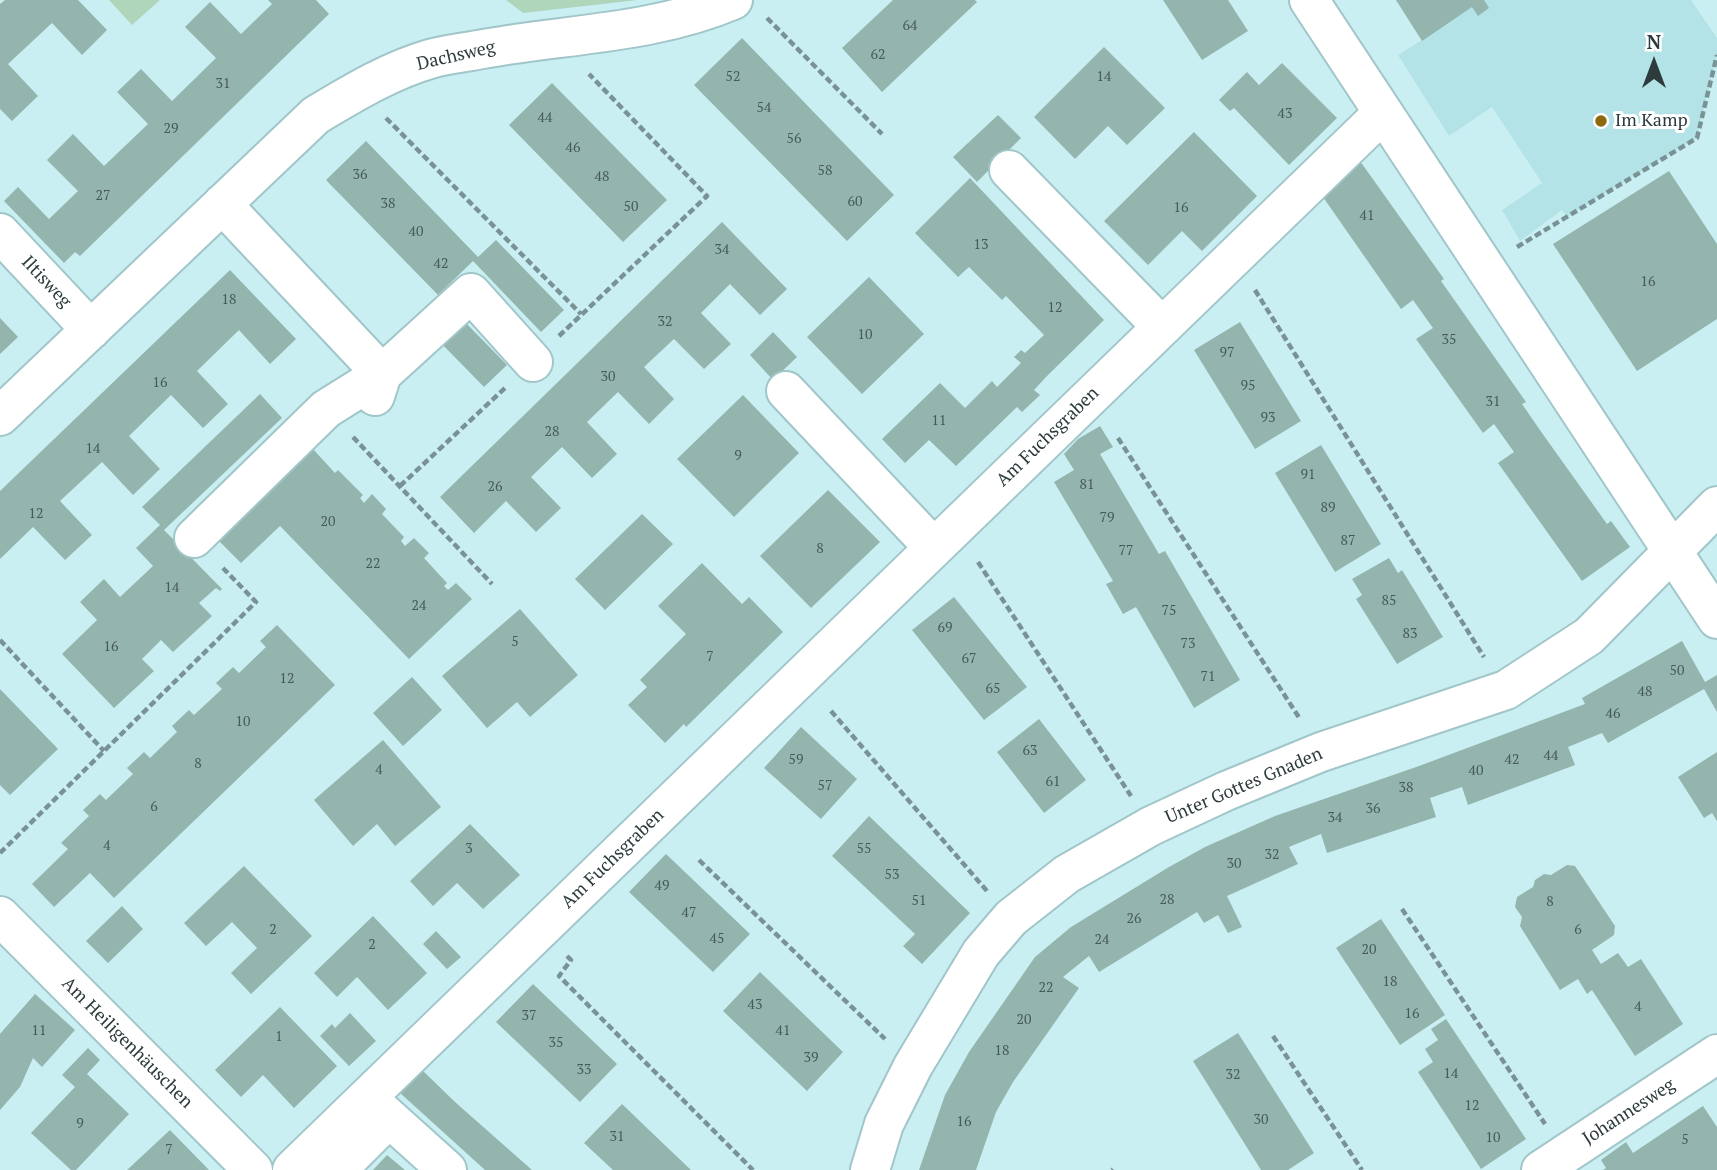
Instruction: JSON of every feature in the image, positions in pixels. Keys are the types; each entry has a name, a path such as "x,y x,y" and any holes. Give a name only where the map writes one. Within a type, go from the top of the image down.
{"street":[{"path":"1309,0 1717,619"},
{"name":"Dachsweg","path":"0,416 316,115 359,90 393,72 431,58 504,44 664,22 746,5"},
{"name":"Am Fuchsgraben","path":"292,1170 378,1108 934,548 1383,113"},
{"path":"1009,170 1163,327"},
{"path":"222,204 377,391"},
{"name":"Iltisweg","path":"0,233 91,330"},
{"path":"194,538 326,409 377,391 471,293 533,362"},
{"path":"786,391 934,548"},
{"name":"Unter Gottes Gnaden","path":"870,1170 884,1124 913,1066 982,953 1010,918 1067,874 1151,826 1226,791 1321,752 1506,690 1589,636 1717,506"},
{"name":"Am Heiligenhäuschen","path":"0,916 253,1170"},
{"name":"Johannesweg","path":"1552,1162 1717,1054"},
{"path":"337,1170 378,1108 447,1170"}],"path":[{"path":"746,5 882,134"},
{"path":"400,485 707,196 589,74 576,36"},
{"path":"1486,267 1698,138 1717,55"},
{"path":"359,90 581,314"},
{"path":"1234,257 1506,690"},
{"path":"326,409 492,584"},
{"path":"1118,438 1321,752"},
{"path":"0,853 256,602 194,538"},
{"path":"978,562 1151,826"},
{"path":"0,640 104,751"},
{"path":"831,712 1010,918"},
{"path":"699,860 913,1066"},
{"path":"1402,909 1552,1162"},
{"path":"565,952 571,960 559,976 753,1170"},
{"path":"1273,1036 1362,1170"}],"shaded area":[{"name":"Im Kamp","path":"1396,0 1691,0 1717,38 1717,55 1697,138 1567,217 1562,210 1520,241 1502,210 1542,183 1492,107 1449,136 1398,55 1422,40"}],"green space":[{"path":"109,0 160,0 132,25"},
{"path":"506,0 638,0 523,13"}],"building":[{"path":"5,0 78,0 107,30 82,55 52,23 8,64 38,96 12,121 0,109 0,4"},
{"path":"268,0 316,0 329,14 80,256 75,252 64,263 4,201 18,187 49,219 78,191 47,160 73,134 104,166 148,124 117,92 141,69 172,101 216,58 185,27 210,2 241,34 272,4"},
{"path":"893,0 977,2 882,92 842,48"},
{"path":"1163,0 1228,0 1248,31 1202,60"},
{"path":"1396,0 1484,0 1489,8 1478,16 1472,7 1422,41"},
{"path":"742,38 894,195 847,241 694,85"},
{"path":"1104,47 1165,108 1127,145 1108,126 1075,159 1034,117"},
{"path":"1282,63 1337,118 1289,165 1234,108 1230,111 1219,100 1247,72 1259,85"},
{"path":"552,83 667,200 623,242 509,125"},
{"path":"998,115 1021,138 977,182 953,157"},
{"path":"1194,132 1257,196 1202,251 1182,231 1148,265 1104,221"},
{"path":"366,141 478,257 496,240 564,310 541,332 473,261 438,295 326,180"},
{"path":"1360,161 1444,279 1441,281 1526,402 1522,404 1542,433 1607,524 1611,521 1630,547 1582,581 1498,463 1514,452 1494,424 1483,433 1416,339 1433,328 1413,300 1401,309 1323,197"},
{"path":"1669,171 1717,244 1717,319 1637,371 1553,244"},
{"path":"970,178 1104,320 1034,390 1040,395 1022,412 1017,407 956,466 929,440 905,463 882,439 940,383 965,408 992,381 997,387 1021,363 1014,357 1021,350 1025,353 1044,335 1006,296 1002,300 969,267 958,277 915,233"},
{"path":"722,222 787,289 760,315 730,284 701,313 731,344 704,369 674,339 644,367 674,399 649,424 618,392 587,422 617,454 592,478 562,447 531,477 561,508 536,532 506,501 474,533 440,497"},
{"path":"230,270 296,339 270,364 239,330 197,371 228,404 203,428 171,395 129,436 160,469 133,495 102,462 60,501 92,535 65,560 33,527 0,559 0,491"},
{"path":"869,277 924,334 862,394 807,337"},
{"path":"0,318 18,337 0,354"},
{"path":"461,318 507,365 484,387 438,340"},
{"path":"1240,322 1301,421 1255,449 1194,350"},
{"path":"773,332 797,357 773,380 750,355"},
{"path":"260,394 282,418 164,530 222,589 220,591 216,588 199,603 212,616 173,652 161,640 142,659 154,671 114,708 62,654 97,620 80,602 104,579 120,597 153,566 136,548 160,525 142,507"},
{"path":"743,395 799,453 734,517 677,459"},
{"path":"1100,426 1113,447 1100,454 1159,554 1165,551 1240,680 1194,708 1136,607 1123,614 1106,584 1113,581 1054,482 1074,470 1064,454 1078,439"},
{"path":"1321,445 1381,544 1335,572 1275,473"},
{"path":"312,448 335,473 338,470 363,495 360,498 364,503 372,494 386,509 382,514 404,537 401,541 405,546 414,538 429,553 424,558 447,583 444,586 448,590 456,583 472,599 409,659 280,526 241,563 218,540"},
{"path":"828,490 880,542 811,608 760,556"},
{"path":"642,514 673,544 605,610 575,579"},
{"path":"1389,558 1398,573 1402,570 1443,637 1397,664 1356,599 1362,595 1352,579"},
{"path":"702,563 742,604 749,597 783,632 686,727 684,724 665,743 628,705 647,687 640,680 686,634 658,606"},
{"path":"954,597 1027,687 984,720 912,630"},
{"path":"520,609 578,675 530,717 517,702 487,728 442,676"},
{"path":"277,625 335,685 114,898 90,873 54,907 32,884 68,849 61,843 89,816 83,810 100,794 106,800 133,774 127,768 144,752 150,758 177,732 172,726 189,710 194,715 222,689 216,683 233,667 239,673 266,647 260,641"},
{"path":"1682,641 1705,682 1717,675 1717,712 1704,689 1608,743 1602,733 1568,747 1575,765 1468,805 1462,787 1430,798 1436,817 1327,853 1321,834 1289,847 1298,864 1227,896 1242,927 1228,933 1218,915 1204,923 1197,912 1099,972 1089,956 1063,977 1079,988 1013,1082 996,1112 976,1170 919,1170 945,1095 969,1052 1035,957 1071,927 1205,847 1275,816 1585,704 1582,698"},
{"path":"412,677 442,710 403,746 373,713"},
{"path":"0,689 58,749 10,795 0,785"},
{"path":"1039,719 1086,780 1044,813 997,752"},
{"path":"801,727 857,779 821,819 764,768"},
{"path":"383,740 441,807 395,846 377,824 353,846 314,800"},
{"path":"1717,752 1717,821 1712,813 1704,818 1678,777"},
{"path":"869,816 970,913 922,964 903,946 915,934 832,856"},
{"path":"470,824 520,875 483,909 457,883 433,906 410,881"},
{"path":"666,854 750,934 713,972 629,892"},
{"path":"1567,865 1575,866 1615,926 1614,935 1592,950 1601,964 1618,953 1628,967 1641,959 1683,1024 1635,1056 1592,990 1587,994 1578,979 1560,990 1520,926 1522,917 1515,907 1517,897 1533,887 1535,880 1544,874 1551,875"},
{"path":"244,866 312,936 251,994 231,973 257,948 232,922 206,946 184,923"},
{"path":"122,906 143,929 108,963 86,941"},
{"path":"373,916 427,973 388,1010 357,977 337,997 314,973"},
{"path":"1381,919 1445,1015 1400,1045 1336,948"},
{"path":"436,931 461,957 447,969 423,944"},
{"path":"760,972 843,1052 807,1091 723,1011"},
{"path":"533,984 617,1064 580,1102 496,1022"},
{"path":"35,994 75,1030 42,1067 33,1058 20,1087 0,1110 0,1034"},
{"path":"280,1007 337,1066 294,1108 263,1075 241,1097 215,1070"},
{"path":"350,1013 376,1041 349,1066 320,1036 332,1024 335,1028"},
{"path":"1446,1019 1526,1139 1481,1169 1418,1072 1433,1062 1425,1049 1438,1040 1431,1029"},
{"path":"1238,1033 1314,1153 1288,1170 1261,1170 1193,1061"},
{"path":"88,1048 100,1060 87,1074 129,1114 76,1170 71,1170 31,1133 75,1087 62,1075"},
{"path":"420,1068 532,1170 485,1170 399,1092"},
{"path":"622,1104 691,1170 613,1170 584,1143"},
{"path":"1703,1106 1717,1127 1717,1170 1603,1170 1606,1168 1601,1160 1626,1142 1633,1153"},
{"path":"170,1130 209,1170 127,1170"},
{"path":"387,1155 405,1170 373,1170"}],"place":[{"name":"Im Kamp","path":"1601,121"}]}
